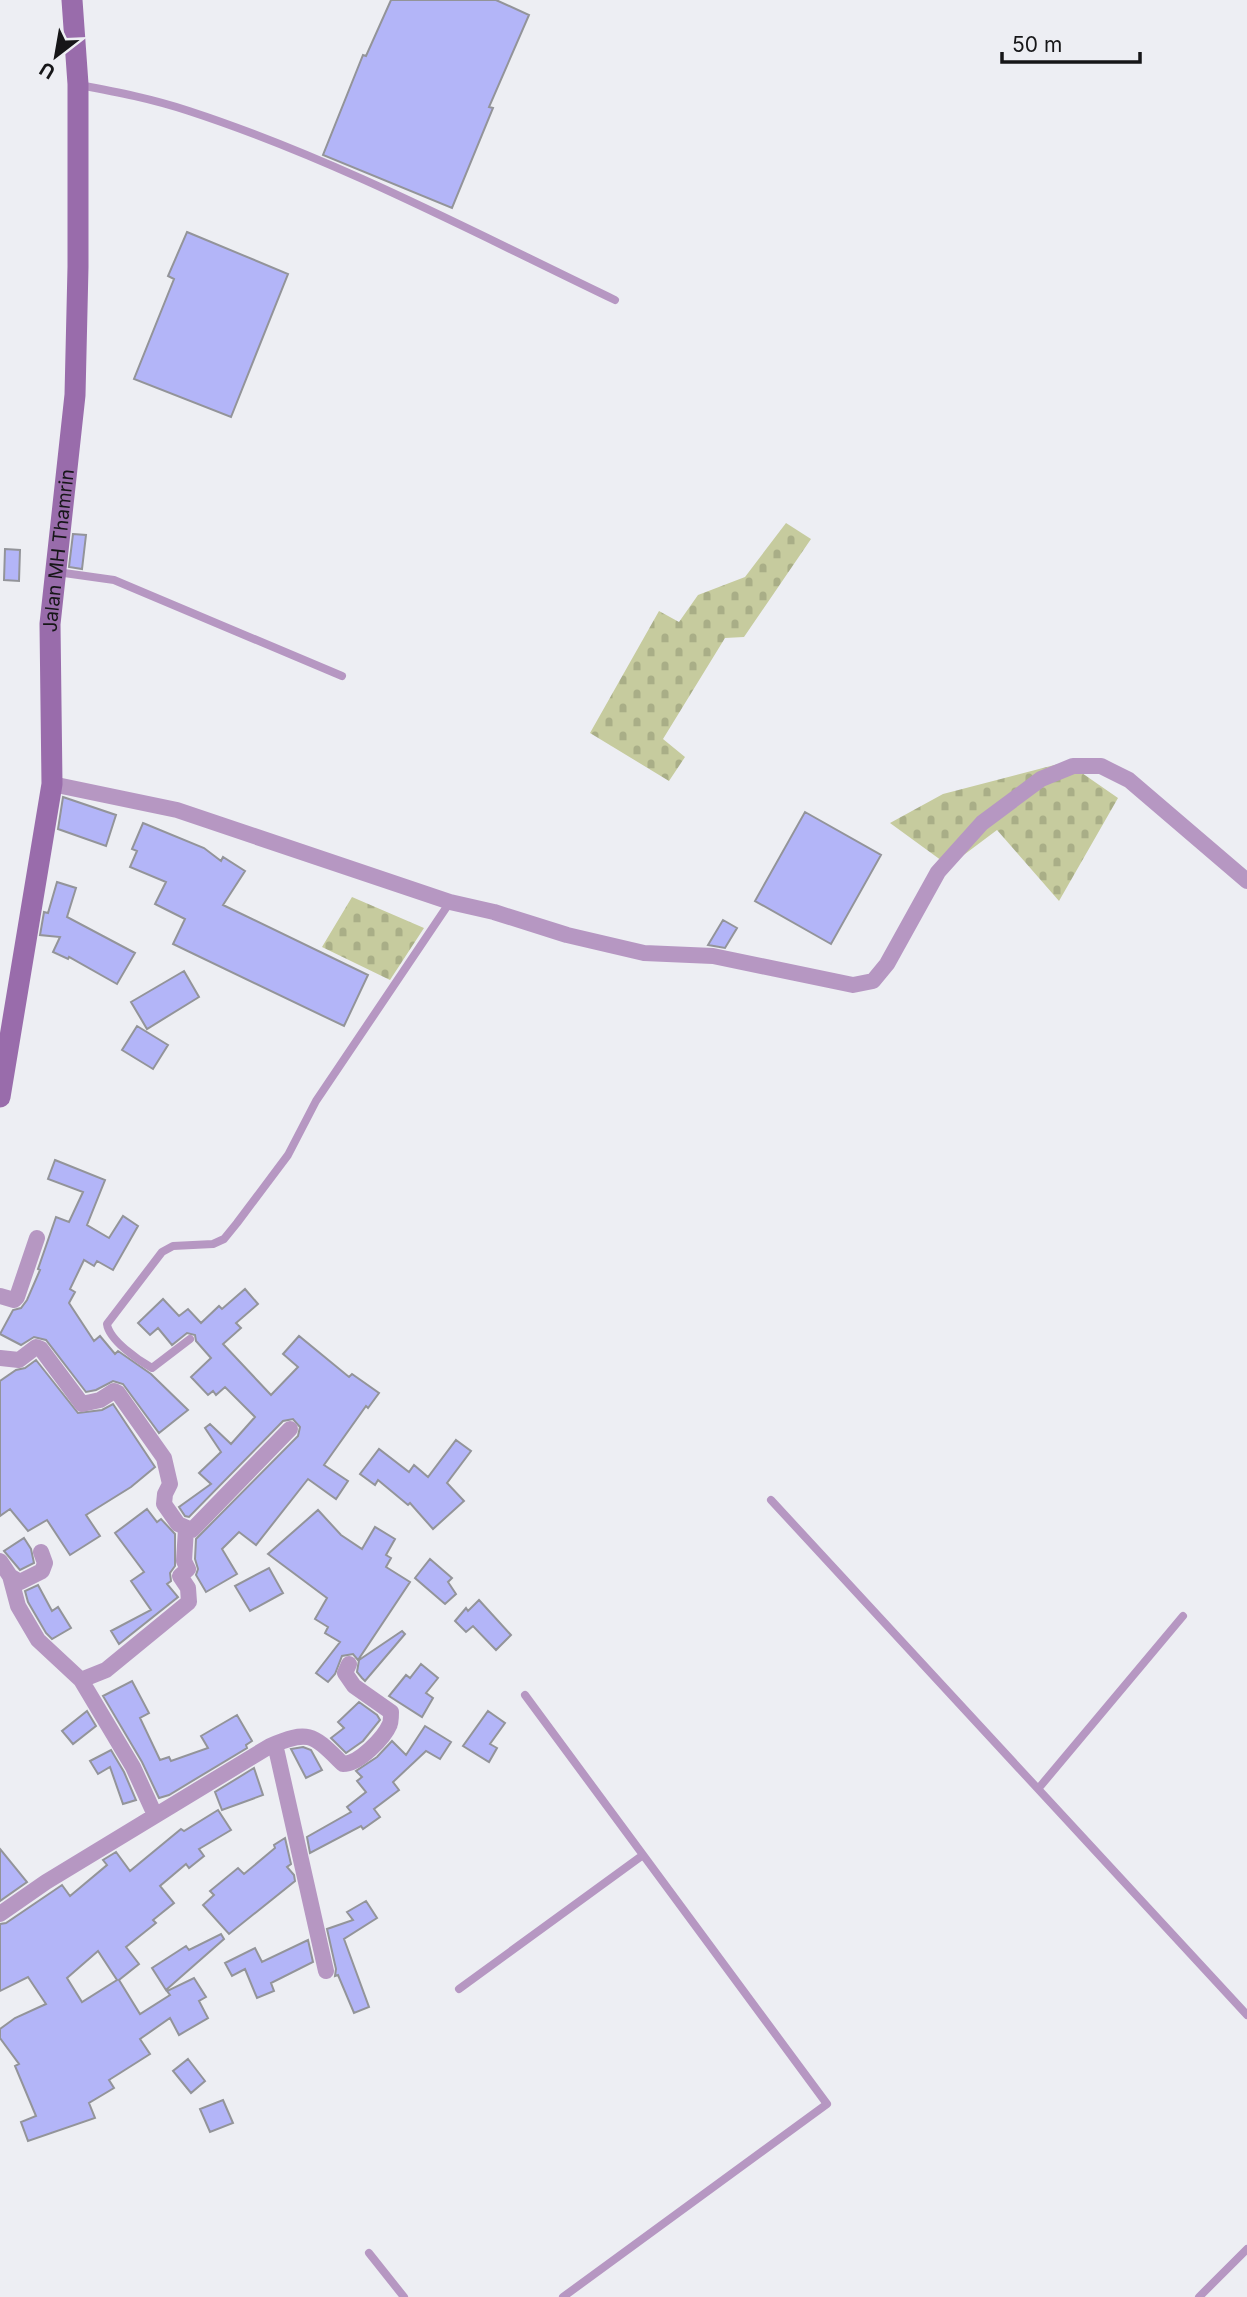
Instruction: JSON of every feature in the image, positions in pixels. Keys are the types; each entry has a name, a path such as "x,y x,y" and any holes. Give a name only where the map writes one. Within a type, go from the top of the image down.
{"street":[{"name":"Jalan MH Thamrin","path":"0,1097 51,784 50,624 75,395 78,84 72,0"},
{"path":"51,784 177,810 450,902 494,912 567,935 644,953 713,956 853,985 873,981 887,964 938,872 982,823 1041,779 1073,766 1101,766 1129,780 1247,881"},
{"path":"0,1296 14,1300 17,1297 37,1238"},
{"path":"0,1358 19,1360 36,1347 41,1349 82,1404 100,1400 114,1391 118,1393 164,1458 170,1483 164,1504 178,1524 192,1530 290,1429"},
{"path":"81,1680 106,1670 189,1602 188,1588 180,1576 188,1569 184,1561 186,1528"},
{"path":"10,1576 20,1583 42,1571 45,1563 41,1552"},
{"path":"0,1561 10,1576 19,1606 38,1640 81,1680 133,1767 155,1815"},
{"path":"0,1914 46,1882 275,1744 306,1734 343,1764 352,1764 366,1754 390,1723 391,1712 348,1679 345,1673 349,1664"},
{"path":"275,1744 326,1971"}],"lane":[{"path":"78,84 138,96 189,111 315,158 615,300"},
{"path":"56,571 114,579 342,676"},
{"path":"190,1339 152,1368 118,1341 107,1329 107,1324 167,1249 173,1246 213,1244 224,1239 288,1155 316,1101 450,902"},
{"path":"771,1500 1247,2015"},
{"path":"1038,1789 1182,1616"},
{"path":"525,1695 827,2104 563,2297"},
{"path":"459,1989 643,1855"},
{"path":"1199,2297 1247,2249"},
{"path":"369,2253 404,2297"}],"green space":[{"path":"786,523 811,539 744,637 725,638 663,739 685,757 669,781 590,733 659,611 679,622 698,595 745,577"},
{"path":"1066,762 1118,798 1059,901 997,830 949,866 890,823 943,794"},
{"path":"352,897 424,928 390,980 322,947"}],"building":[{"path":"391,0 496,0 529,15 489,107 493,108 452,208 323,155 363,55 366,56"},
{"path":"187,232 288,274 231,417 134,379 174,279 168,276"},
{"path":"73,534 86,535 82,569 69,567"},
{"path":"5,549 20,550 19,581 4,580"},
{"path":"63,797 116,815 106,846 58,829"},
{"path":"805,812 881,855 831,944 755,901"},
{"path":"143,823 204,848 221,861 223,857 245,871 223,905 368,975 344,1026 173,944 185,919 155,904 166,882 130,867 137,851 132,849"},
{"path":"57,882 76,888 67,917 135,953 117,984 69,957 68,959 53,952 60,937 40,935 44,912 48,913"},
{"path":"723,920 737,928 725,948 708,945"},
{"path":"184,971 199,997 147,1029 131,1002"},
{"path":"137,1026 168,1045 153,1069 122,1050"},
{"path":"55,1160 105,1180 87,1225 109,1238 123,1216 138,1226 113,1270 97,1261 94,1266 84,1260 70,1289 75,1292 69,1303 94,1341 100,1336 115,1354 118,1351 151,1374 188,1410 159,1433 123,1384 113,1381 86,1392 46,1340 34,1337 21,1345 0,1334 13,1310 21,1308 27,1300 40,1270 38,1269 56,1217 69,1222 83,1192 48,1179"},
{"path":"245,1289 258,1304 236,1323 241,1328 223,1344 271,1395 298,1367 283,1354 299,1336 349,1377 352,1374 379,1393 368,1408 366,1406 324,1465 348,1481 336,1499 308,1479 256,1545 239,1532 222,1549 237,1574 206,1592 196,1575 196,1539 298,1436 300,1427 293,1419 283,1421 189,1517 185,1516 179,1507 211,1484 199,1473 221,1452 205,1428 210,1424 231,1444 255,1417 225,1387 216,1395 213,1391 208,1395 191,1377 211,1358 196,1341 195,1335 187,1333 172,1345 158,1328 150,1335 138,1323 163,1299 179,1316 188,1309 201,1323 219,1306 222,1309"},
{"path":"36,1360 78,1413 102,1410 113,1404 155,1467 131,1487 86,1515 100,1536 70,1555 47,1520 28,1531 10,1509 0,1516 0,1381"},
{"path":"456,1440 471,1451 447,1483 464,1501 433,1529 410,1503 408,1505 378,1480 375,1485 360,1474 379,1449 409,1472 414,1465 428,1477"},
{"path":"147,1509 157,1522 161,1519 175,1534 175,1566 170,1573 171,1581 167,1584 178,1597 119,1644 111,1631 151,1610 131,1581 144,1572 115,1533"},
{"path":"318,1510 341,1535 362,1549 375,1527 395,1539 386,1555 391,1558 386,1567 410,1582 358,1660 353,1654 342,1656 335,1674 328,1682 316,1673 340,1642 325,1633 328,1627 315,1619 327,1598 268,1554"},
{"path":"24,1538 31,1549 34,1563 20,1570 4,1551"},
{"path":"430,1559 452,1578 448,1582 456,1594 445,1604 415,1578"},
{"path":"269,1568 283,1593 250,1611 235,1586"},
{"path":"38,1585 52,1611 58,1607 71,1628 52,1639 28,1602 25,1591"},
{"path":"479,1600 511,1635 496,1650 473,1626 466,1632 455,1621 466,1608 468,1611"},
{"path":"402,1631 405,1634 365,1681 357,1672 359,1660"},
{"path":"421,1664 438,1678 426,1693 433,1698 422,1717 389,1696 406,1675 410,1678"},
{"path":"132,1681 149,1713 140,1718 160,1760 169,1757 171,1761 208,1748 201,1736 237,1715 252,1741 246,1745 247,1748 169,1795 159,1798 142,1762 103,1696"},
{"path":"359,1702 380,1720 363,1741 346,1753 331,1738 344,1728 338,1722"},
{"path":"87,1711 96,1726 73,1744 62,1731"},
{"path":"488,1711 505,1723 490,1744 497,1748 489,1762 463,1746"},
{"path":"425,1726 451,1742 440,1759 426,1751 393,1782 399,1790 374,1809 380,1817 363,1829 361,1826 310,1853 307,1837 351,1812 347,1807 366,1792 357,1781 362,1777 356,1771 377,1757 392,1741 406,1755"},
{"path":"303,1747 311,1750 322,1770 306,1778 291,1749"},
{"path":"111,1750 136,1800 123,1804 110,1767 98,1774 90,1761"},
{"path":"254,1768 263,1795 222,1810 215,1792"},
{"path":"218,1810 231,1830 199,1849 204,1856 189,1868 186,1864 160,1886 174,1903 153,1920 156,1923 126,1947 139,1964 119,1980 140,2014 170,1995 167,1991 194,1978 206,1997 199,2001 208,2018 179,2035 170,2018 140,2039 150,2054 109,2080 114,2088 89,2103 95,2118 28,2141 21,2122 36,2116 15,2066 19,2064 0,2038 0,2029 15,2018 46,2004 28,1977 0,1991 0,1924 6,1923 62,1885 70,1896 107,1865 103,1860 116,1852 130,1871 181,1829 184,1831","holes":["98,1951 117,1980 82,2002 67,1978"]},
{"path":"285,1838 291,1864 287,1867 294,1875 295,1881 229,1934 203,1905 214,1895 210,1891 238,1868 244,1874"},
{"path":"0,1849 27,1882 0,1901"},
{"path":"366,1901 377,1918 344,1939 369,2007 354,2013 338,1975 335,1976 336,1969 327,1929 353,1920 347,1912"},
{"path":"221,1934 224,1939 166,1990 152,1968 186,1946 189,1950"},
{"path":"308,1940 313,1962 271,1983 274,1991 257,1998 245,1969 232,1976 225,1963 255,1948 262,1962"},
{"path":"188,2059 205,2081 191,2093 173,2071"},
{"path":"223,2100 233,2123 210,2132 200,2109"}]}
